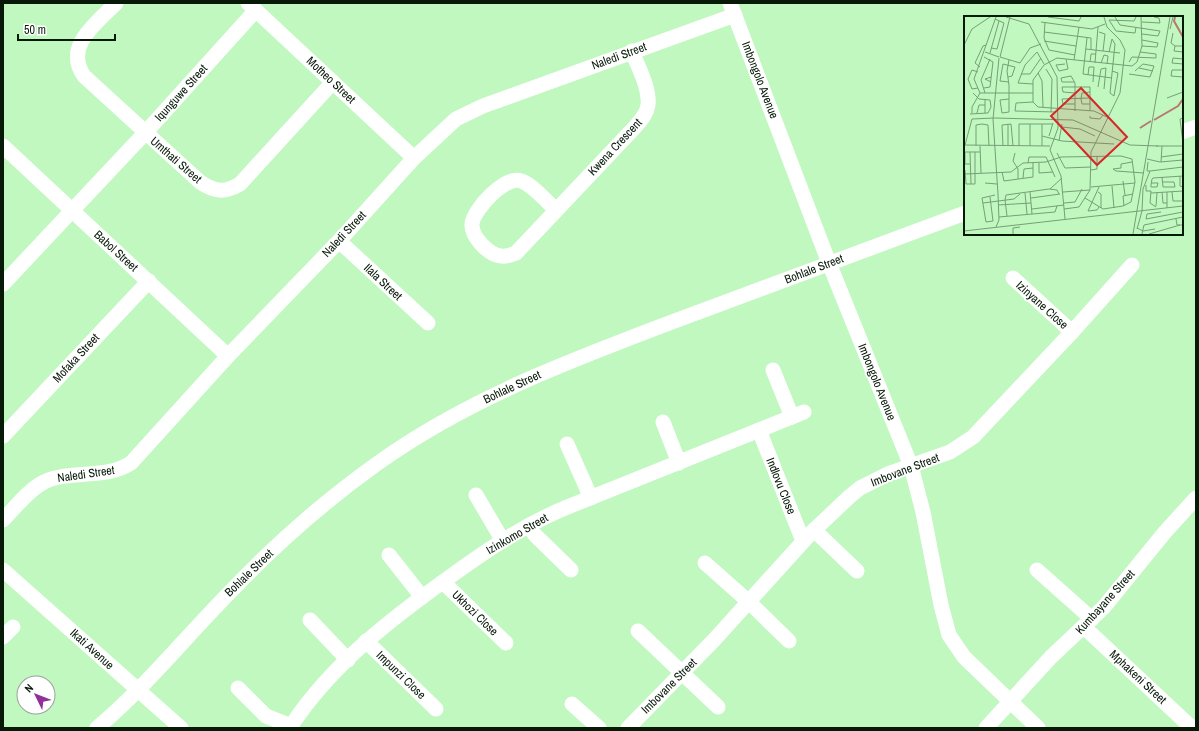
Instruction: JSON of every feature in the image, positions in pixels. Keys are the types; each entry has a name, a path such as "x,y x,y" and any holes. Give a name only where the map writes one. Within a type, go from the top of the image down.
{"street":[{"name":"Umthati Street","path":"116,3 82,39 78,49 79,68 84,76 145,133 200,182 210,188 220,191 230,190 240,184 333,82"},
{"name":"Iqunguwe Street","path":"72,210 145,133 252,7"},
{"name":"Motheo Street","path":"252,7 414,158"},
{"name":"Naledi Street","path":"3,520 32,491 43,483 69,476 110,472 121,469 131,462 228,356 339,241 414,158 442,130 456,119 468,112 632,51 733,9"},
{"name":"Imbongolo Avenue","path":"733,9 829,263 911,466 923,512 941,605 949,635 964,657 1038,728"},
{"name":"Kwena Crescent","path":"556,210 527,184 521,181 508,181 502,185 477,211 472,225 473,232 476,238 494,254 508,256 522,248 644,116 648,105 646,93 632,51"},
{"path":"1183,132 1196,127"},
{"name":"Babol Street","path":"3,146 228,356"},
{"path":"3,284 72,210"},
{"name":"Bohlale Street","path":"97,728 139,690 234,588 280,543 329,500 379,462 424,433 492,395 566,363 964,213"},
{"name":"Ilala Street","path":"339,241 428,323"},
{"name":"Imbovane Street","path":"628,728 749,602 814,530 860,488 890,473 950,452 973,437 1072,332 1132,265"},
{"name":"Izinyane Close","path":"1012,278 1072,332"},
{"name":"Mofaka Street","path":"3,436 149,281"},
{"name":"Izinkomo Street","path":"291,727 303,708 366,641 422,597 503,541 528,526 591,498 798,415 773,370"},
{"path":"663,422 679,463"},
{"name":"Indlovu Close","path":"759,430 803,541"},
{"path":"567,444 591,498"},
{"path":"476,495 503,541"},
{"name":"Kumbayane Street","path":"986,728 1051,657 1088,622 1196,498"},
{"path":"528,526 534,535 570,570"},
{"path":"814,530 857,571"},
{"path":"389,555 422,597"},
{"path":"704,563 749,602 788,641"},
{"name":"Ikati Avenue","path":"3,570 181,728"},
{"name":"Mphakeni Street","path":"1037,570 1192,728"},
{"name":"Ukhozi Close","path":"443,582 506,644"},
{"path":"310,620 348,660"},
{"path":"638,631 681,674 718,707"},
{"name":"Impunzi Close","path":"366,641 436,709"},
{"path":"238,688 266,716 291,727"},
{"path":"572,704 599,728"}]}
